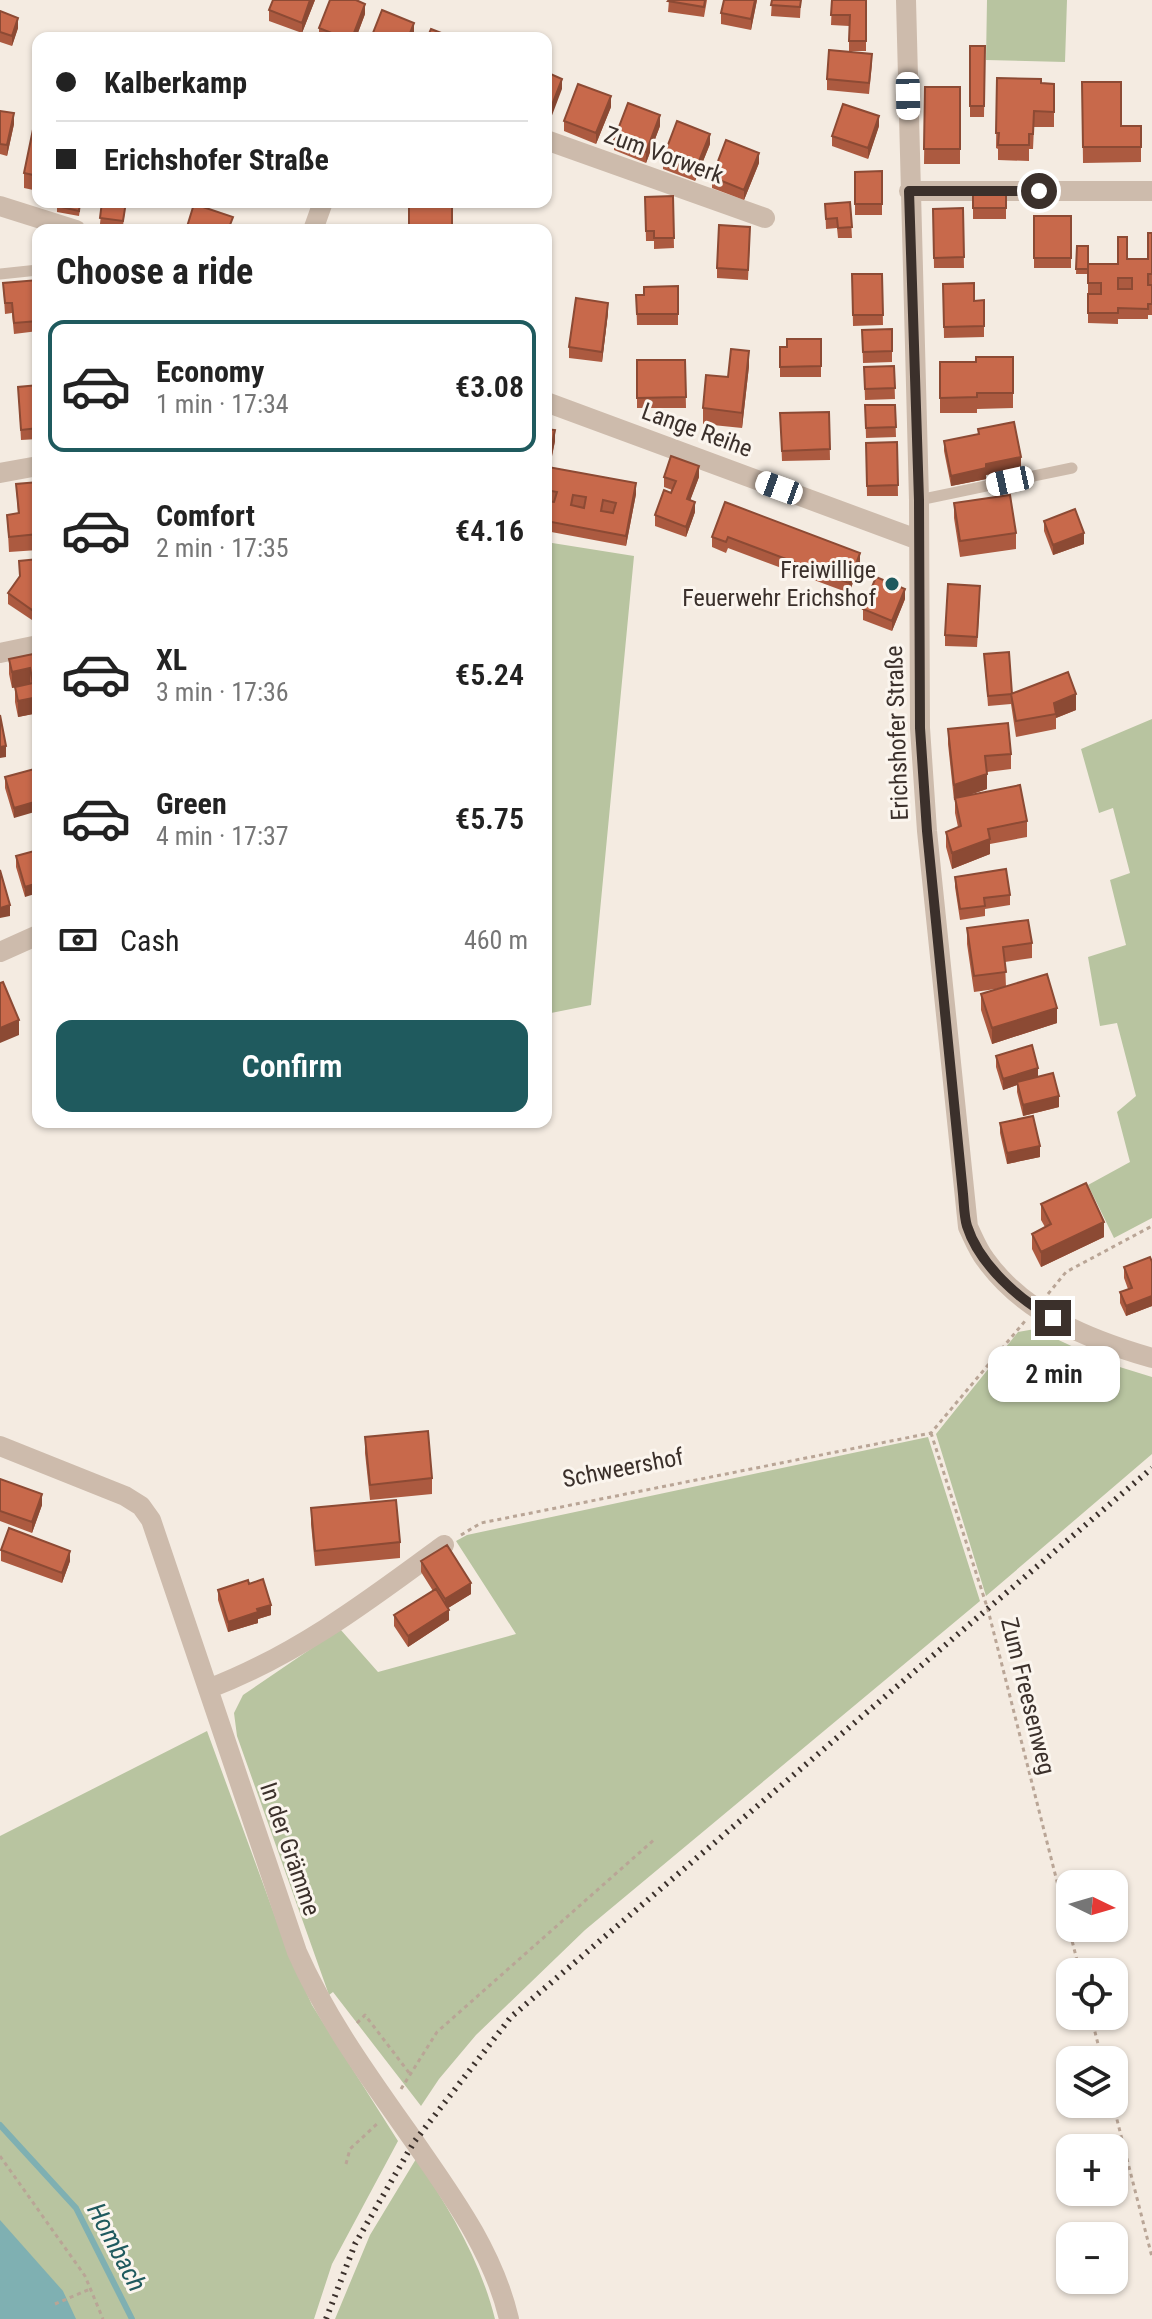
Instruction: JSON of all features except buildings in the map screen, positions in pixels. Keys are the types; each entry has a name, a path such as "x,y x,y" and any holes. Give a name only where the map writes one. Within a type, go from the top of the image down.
{"street":[{"name":"Erichshofer Straße","path":"906,0 919,500 920,728 927,831 968,1227 985,1260 1035,1309 1070,1328 1152,1358"},
{"name":"Zum Vorwerk","path":"552,142 765,218"},
{"path":"909,191 1152,191"},
{"path":"0,206 57,224"},
{"name":"Lange Reihe","path":"552,404 919,540"},
{"path":"0,473 32,467"},
{"path":"0,653 32,646"},
{"path":"0,952 32,938"},
{"name":"In der Grämme","path":"0,1446 125,1496 141,1506 151,1520 297,1952 311,1984 343,2037 450,2191 485,2251 509,2319"},
{"path":"208,1689 253,1672 294,1649 444,1545"}],"lane":[{"path":"0,274 32,271"},
{"path":"919,500 1072,468"}],"path":[{"path":"931,1433 1066,1272 1152,1226"},
{"name":"Schweershof","path":"444,1545 481,1523 931,1433"},
{"name":"Zum Freesenweg","path":"931,1433 988,1610 1076,1958"},
{"path":"346,2164 350,2149 391,2107 437,2032 656,1838"},
{"path":"343,2037 365,2015 411,2075"},
{"path":"1117,2118 1152,2257"},
{"path":"0,2156 85,2276 103,2319"},
{"path":"55,2304 90,2289"}],"green space":[{"path":"987,0 1067,0 1065,62 986,60"},
{"path":"552,543 634,556 591,1005 552,1013"},
{"path":"1152,719 1152,1218 1114,1238 1088,1185 1130,1162 1117,1112 1136,1096 1117,1023 1100,1026 1088,957 1126,945 1110,880 1130,873 1113,808 1099,813 1081,749"},
{"path":"1035,1329 1110,1364 1152,1377 1152,1454 986,1596 936,1434 1018,1332"},
{"path":"928,1437 980,1601 585,1930 476,2035 421,2106 333,1992 329,1995 237,1736 234,1713 243,1695 340,1629 378,1672 516,1634 456,1541 467,1535"},
{"path":"207,1731 287,1949 312,2005 398,2141 332,2264 314,2319 0,2319 0,1836"},
{"path":"416,2159 463,2236 481,2276 495,2319 335,2319 370,2235"}],"water":[{"path":"0,2220 63,2291 76,2319 0,2319"}],"waterway":[{"name":"Hombach","path":"0,2125 76,2208 132,2319"}],"railway":[{"path":"326,2319 355,2244 414,2142 511,2017 1152,1468"}],"place":[{"name":"Freiwillige Feuerwehr Erichshof","path":"892,584"}],"route":[{"path":"1039,191 909,191 919,500 920,728 927,831 963,1194 968,1227 985,1260 1035,1309 1053,1318"}]}
